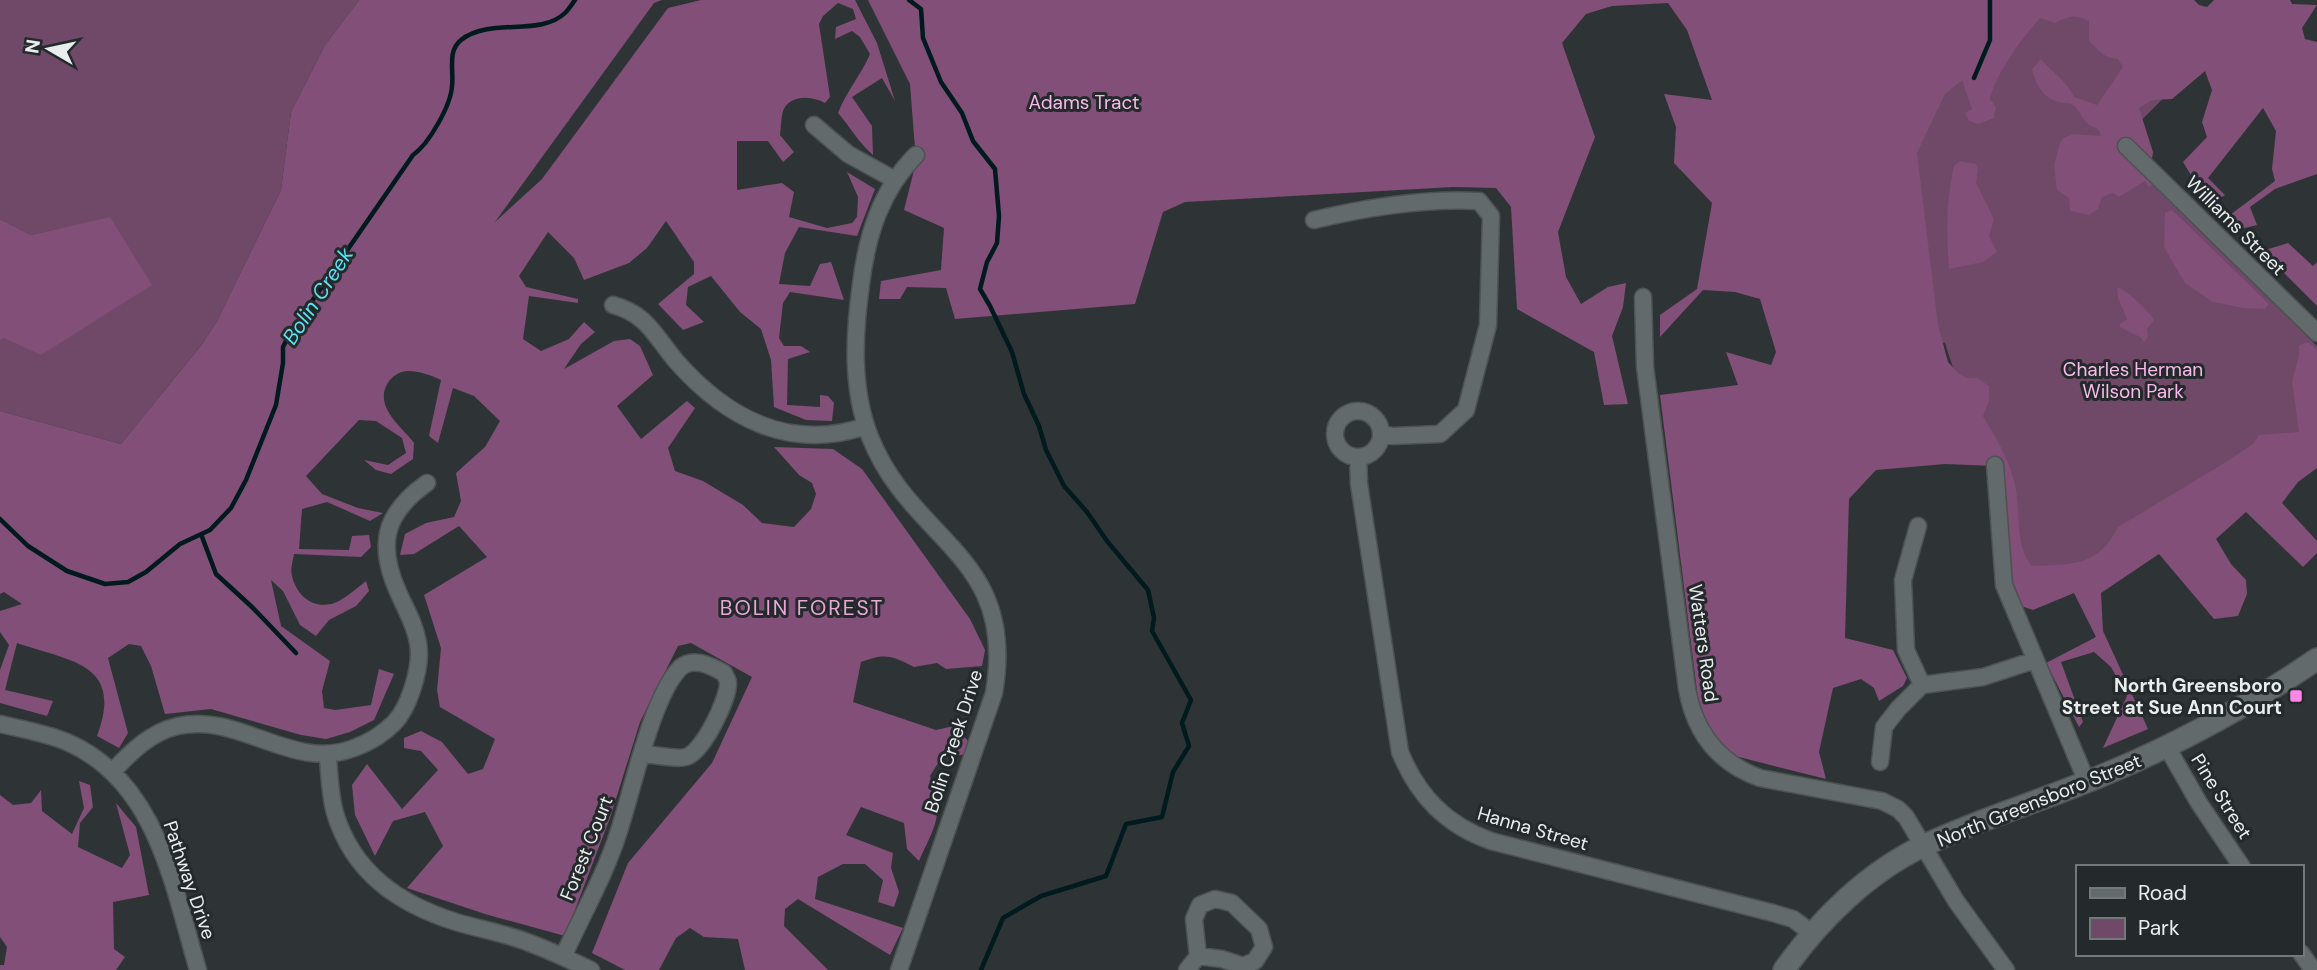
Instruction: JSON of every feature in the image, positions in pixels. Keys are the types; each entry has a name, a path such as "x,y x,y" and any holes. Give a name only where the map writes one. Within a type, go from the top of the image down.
{"main road":[{"name":"North Greensboro Street","path":"1784,970 1812,933 1857,890 1924,845 2087,782 2167,747 2253,700 2317,659"}],"street":[{"path":"814,125 848,154 895,180"},
{"name":"Williams Street","path":"2126,146 2317,333"},
{"name":"Bolin Creek Drive","path":"899,970 994,693 998,668 998,645 992,612 979,580 969,565 912,504 891,477 870,438 859,393 855,359 857,309 870,235 883,199 916,155"},
{"path":"1314,219 1366,207 1459,200 1479,201 1491,216 1488,325 1466,410 1440,434 1381,434"},
{"name":"Watters Road","path":"1643,296 1645,367 1687,689 1696,723 1716,752 1745,773 1882,801 1898,809 1924,845 1931,864 1955,901 2006,970"},
{"path":"613,305 633,312 646,321 699,387 734,412 755,423 786,432 819,436 847,433 866,426"},
{"path":"1359,411 1366,412 1378,423 1381,434 1372,453 1358,457 1343,452 1335,438 1336,430 1344,416 1359,411"},
{"name":"Hanna Street","path":"1358,457 1359,484 1400,752 1418,789 1433,807 1449,821 1491,841 1773,913 1793,919 1812,933"},
{"path":"1995,465 2004,585 2087,782"},
{"path":"114,770 149,738 178,726 197,723 232,728 302,753 328,755 365,744 382,733 402,712 410,695 419,662 419,644 387,561 386,546 392,519 403,502 426,483"},
{"path":"1919,526 1903,580 1906,650 1922,685"},
{"path":"1880,762 1884,727 1922,685 1983,677 2035,660"},
{"name":"Forest Court","path":"563,957 618,837 642,754 670,681 682,666 697,662 724,673 728,681 726,692 709,732 697,750 685,757 642,754"},
{"name":"Pathway Drive","path":"0,724 65,741 114,770 144,812 161,846 198,970"},
{"name":"Pine Street","path":"2167,747 2199,803 2241,865"},
{"path":"328,755 335,812 345,840 372,877 386,890 418,909 528,942 591,970"},
{"path":"1187,970 1198,956 1194,919 1200,905 1215,899 1232,903 1259,929 1264,947 1255,961 1243,966 1222,958 1198,956"}],"green space":[{"path":"0,0 359,0 325,45 291,112 281,190 217,321 203,343 121,444 0,411 0,340 110,218 31,235 0,219"},
{"path":"359,0 662,0 654,3 495,222 542,179 668,8 701,0 855,0 877,43 895,101 882,78 852,97 872,126 873,155 838,113 870,54 860,37 852,31 835,39 836,27 856,19 853,9 838,3 823,16 819,24 830,97 825,103 808,98 796,99 786,105 783,111 780,135 794,152 783,162 768,141 737,141 737,190 782,183 794,192 789,217 827,228 852,223 857,217 858,197 847,172 875,189 857,236 799,227 785,253 779,284 810,286 820,264 831,262 844,300 790,292 783,303 779,338 784,346 801,346 810,352 788,359 787,405 820,407 820,395 828,396 834,403 832,421 806,420 774,407 771,360 761,329 740,312 711,276 688,287 686,305 704,322 683,330 658,304 694,274 694,262 666,221 647,248 629,263 584,280 574,258 548,232 519,276 526,287 578,299 578,303 529,296 523,339 541,351 569,339 584,322 595,332 581,344 564,369 614,341 630,339 640,346 653,375 617,406 641,439 687,401 695,408 668,448 675,471 703,481 743,505 762,523 794,527 811,509 816,494 812,483 799,475 774,447 833,449 862,469 970,619 985,650 982,666 946,669 937,663 914,667 888,657 876,657 861,662 853,702 936,730 954,726 970,743 965,754 940,760 930,776 937,801 936,820 919,861 907,849 904,823 861,807 846,835 893,853 891,868 899,892 894,907 878,902 883,880 865,864 843,864 818,877 815,899 903,928 890,955 798,899 785,909 784,926 828,970 745,970 738,939 704,937 690,928 676,938 659,970 625,970 592,953 628,863 712,763 752,677 691,643 678,646 640,722 610,818 565,936 485,914 407,888 443,846 425,812 393,821 375,856 355,815 352,785 367,764 402,809 438,770 421,751 404,748 404,738 421,731 442,742 468,774 483,769 495,739 440,707 437,690 441,648 424,595 487,557 459,526 414,554 400,555 405,534 426,523 454,517 461,501 456,473 485,447 500,421 474,396 453,388 438,443 429,436 441,380 425,374 408,371 396,375 388,383 384,395 388,412 414,443 413,459 391,474 376,470 364,460 388,465 406,453 402,438 376,421 359,420 306,476 322,494 358,508 383,513 370,521 327,502 302,509 299,549 349,550 352,536 369,535 371,547 361,557 294,554 291,571 298,591 309,601 323,605 339,601 366,581 369,591 356,606 329,620 316,636 300,625 283,591 271,580 281,626 330,661 322,691 324,708 335,710 371,705 379,669 394,674 374,720 350,732 326,739 301,735 211,709 165,714 151,666 141,646 129,644 108,658 128,733 119,748 97,736 104,712 104,693 98,680 88,669 56,655 17,643 5,690 53,701 47,716 0,703 0,670 9,645 0,632 0,611 22,604 4,592 0,594 0,411 121,444 203,343 217,321 281,190 291,112 325,45"},
{"name":"Adams Tract","path":"868,0 2194,0 2207,7 2214,0 2290,0 2292,4 2317,5 2302,28 2305,39 2317,42 2317,174 2275,189 2250,207 2257,225 2236,230 2230,215 2275,181 2272,169 2276,131 2263,108 2208,178 2225,195 2209,205 2183,162 2207,137 2202,122 2212,90 2205,71 2172,99 2152,100 2139,108 2153,152 2150,175 2154,183 2149,187 2145,181 2119,197 2113,193 2102,197 2098,209 2089,215 2070,211 2069,198 2057,190 2054,165 2060,142 2074,134 2101,136 2073,105 2056,101 2046,95 2036,81 2032,69 2041,59 2063,81 2074,97 2097,105 2123,67 2118,59 2105,56 2089,41 2089,21 2080,17 2068,17 2055,23 2040,18 2033,26 2010,56 1993,89 1990,99 1996,107 1994,118 1978,124 1969,121 1965,113 1972,109 1962,80 1945,94 1917,153 1938,325 1948,362 1959,374 1967,378 1977,378 1989,386 1989,401 1983,416 2001,447 2011,472 2022,547 2032,566 2060,565 2083,561 2093,556 2102,550 2118,527 2221,465 2253,444 2259,435 2299,432 2292,381 2299,345 2308,342 2317,350 2317,468 2298,482 2282,503 2317,541 2317,553 2303,567 2246,512 2216,539 2231,564 2246,580 2247,594 2238,616 2214,619 2159,554 2101,593 2103,631 2148,729 2103,748 2127,696 2111,667 2094,652 2061,662 2083,722 2079,727 2046,663 2096,637 2074,593 2033,610 2021,606 2008,581 1994,466 1945,464 1876,470 1849,499 1845,638 1893,650 1907,678 1903,686 1879,701 1874,688 1861,679 1833,688 1819,752 1826,779 1727,754 1702,731 1660,395 1738,385 1726,352 1771,365 1776,352 1760,299 1735,292 1703,290 1660,337 1660,315 1697,289 1712,203 1674,163 1676,127 1664,94 1712,100 1687,30 1668,3 1612,6 1586,14 1562,43 1595,137 1558,232 1566,277 1581,304 1608,287 1626,283 1623,307 1612,336 1628,404 1604,405 1594,352 1517,309 1511,207 1496,188 1453,187 1185,202 1163,212 1135,304 955,319 946,288 907,287 900,299 879,299 881,281 941,270 944,228 904,210 916,162 910,84"},
{"name":"Charles Herman Wilson Park","path":"1972,0 2128,0 2201,60 2115,147 2317,346 2317,443 2217,509 2020,594 2005,462 1954,371 1945,343 1802,330"},
{"path":"1960,161 1976,164 1976,183 1994,219 1989,236 1997,252 1983,262 1949,269 1948,205 1954,166"},
{"path":"2172,210 2269,304 2265,309 2213,302 2185,283 2164,247 2165,213"},
{"path":"110,217 152,285 41,355 4,338 0,340 0,219 31,235"},
{"path":"2288,243 2313,266 2317,262 2317,306 2262,251"},
{"path":"2117,287 2137,301 2154,320 2147,329 2148,337 2144,342 2140,337 2120,327 2127,319 2118,298"},
{"path":"79,781 90,785 93,807 80,823 78,847 122,868 130,855 116,803 136,827 149,895 113,902 114,949 125,957 116,970 0,970 0,965 4,965 7,947 0,937 0,795 13,805 31,803 41,790 42,811 72,834 84,808"}],"waterway":[{"name":"Bolin Creek","path":"0,519 28,546 67,571 105,584 128,582 146,572 180,544 210,530 231,508 246,480 276,405 283,347 290,333 413,155 432,133 443,113 451,94 453,55 457,45 473,33 486,29 529,26 555,20 565,13 575,0"},
{"path":"909,0 921,9 923,38 941,82 962,113 973,141 995,169 999,216 997,243 987,262 980,289 1012,352 1024,394 1039,426 1046,450 1064,486 1148,590 1154,618 1152,631 1191,700 1182,723 1189,746 1173,772 1162,817 1126,824 1106,876 1041,896 1003,918 981,970"},
{"path":"1974,78 1990,40 1990,0"},
{"path":"201,534 216,574 296,653"}],"place":[{"name":"North Greensboro Street at Sue Ann Court","path":"2296,696"}],"district":[{"name":"BOLIN FOREST","path":"802,608"}]}
